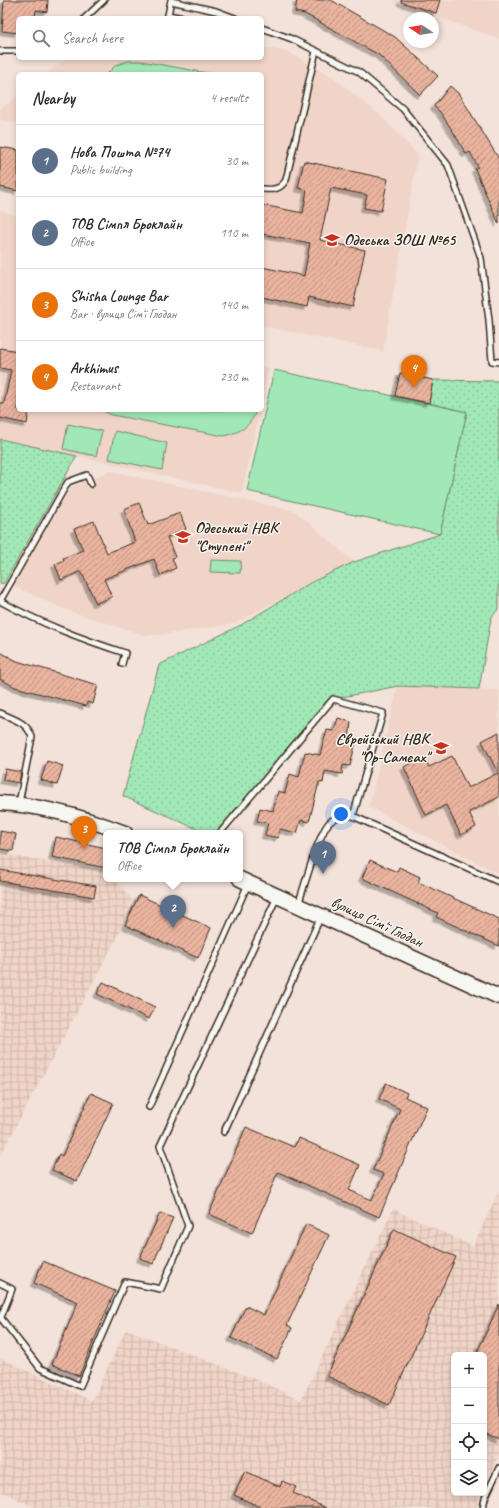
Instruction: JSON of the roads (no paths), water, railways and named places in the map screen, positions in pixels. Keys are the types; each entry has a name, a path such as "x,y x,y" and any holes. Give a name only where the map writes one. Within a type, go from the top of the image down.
{"street":[{"path":"0,803 18,804 93,821 117,830"},
{"name":"вулиця Сім'ї Глодан","path":"244,881 499,997"}],"lane":[{"path":"87,16 104,0"},
{"path":"173,16 168,15 171,0 216,11 230,16"},
{"path":"264,29 292,39 359,72 403,109 448,165 481,258 489,320 492,361 499,362"},
{"path":"0,51 16,51"},
{"path":"264,189 275,190 279,188 286,180 316,51"},
{"path":"91,484 87,475 68,482 0,601 34,620 66,633 125,653 122,664"},
{"path":"223,830 333,699 384,713 353,816"},
{"path":"0,713 23,723 27,727 32,737 18,804"},
{"path":"298,905 325,827 338,817 353,816 499,882"},
{"path":"149,1107 244,881"},
{"path":"0,1283 12,1289 0,1317 40,1368 80,1386 125,1282 161,1289 188,1226 160,1146 277,896"},
{"path":"224,1132 321,915"},
{"path":"483,1508 485,1498 499,1468"}],"place":[{"name":"Одеська ЗОШ №65","path":"332,240"},
{"name":"Arkhimus","path":"414,388"},
{"name":"Одеський НВК \"Ступені\"","path":"183,537"},
{"name":"Єврейський НВК \"Ор-Самєах\"","path":"441,748"},
{"name":"Shisha Lounge Bar","path":"84,849"},
{"name":"Нова Пошта №74","path":"323,874"},
{"name":"ТОВ Сімпл Броклайн","path":"173,928"}]}
